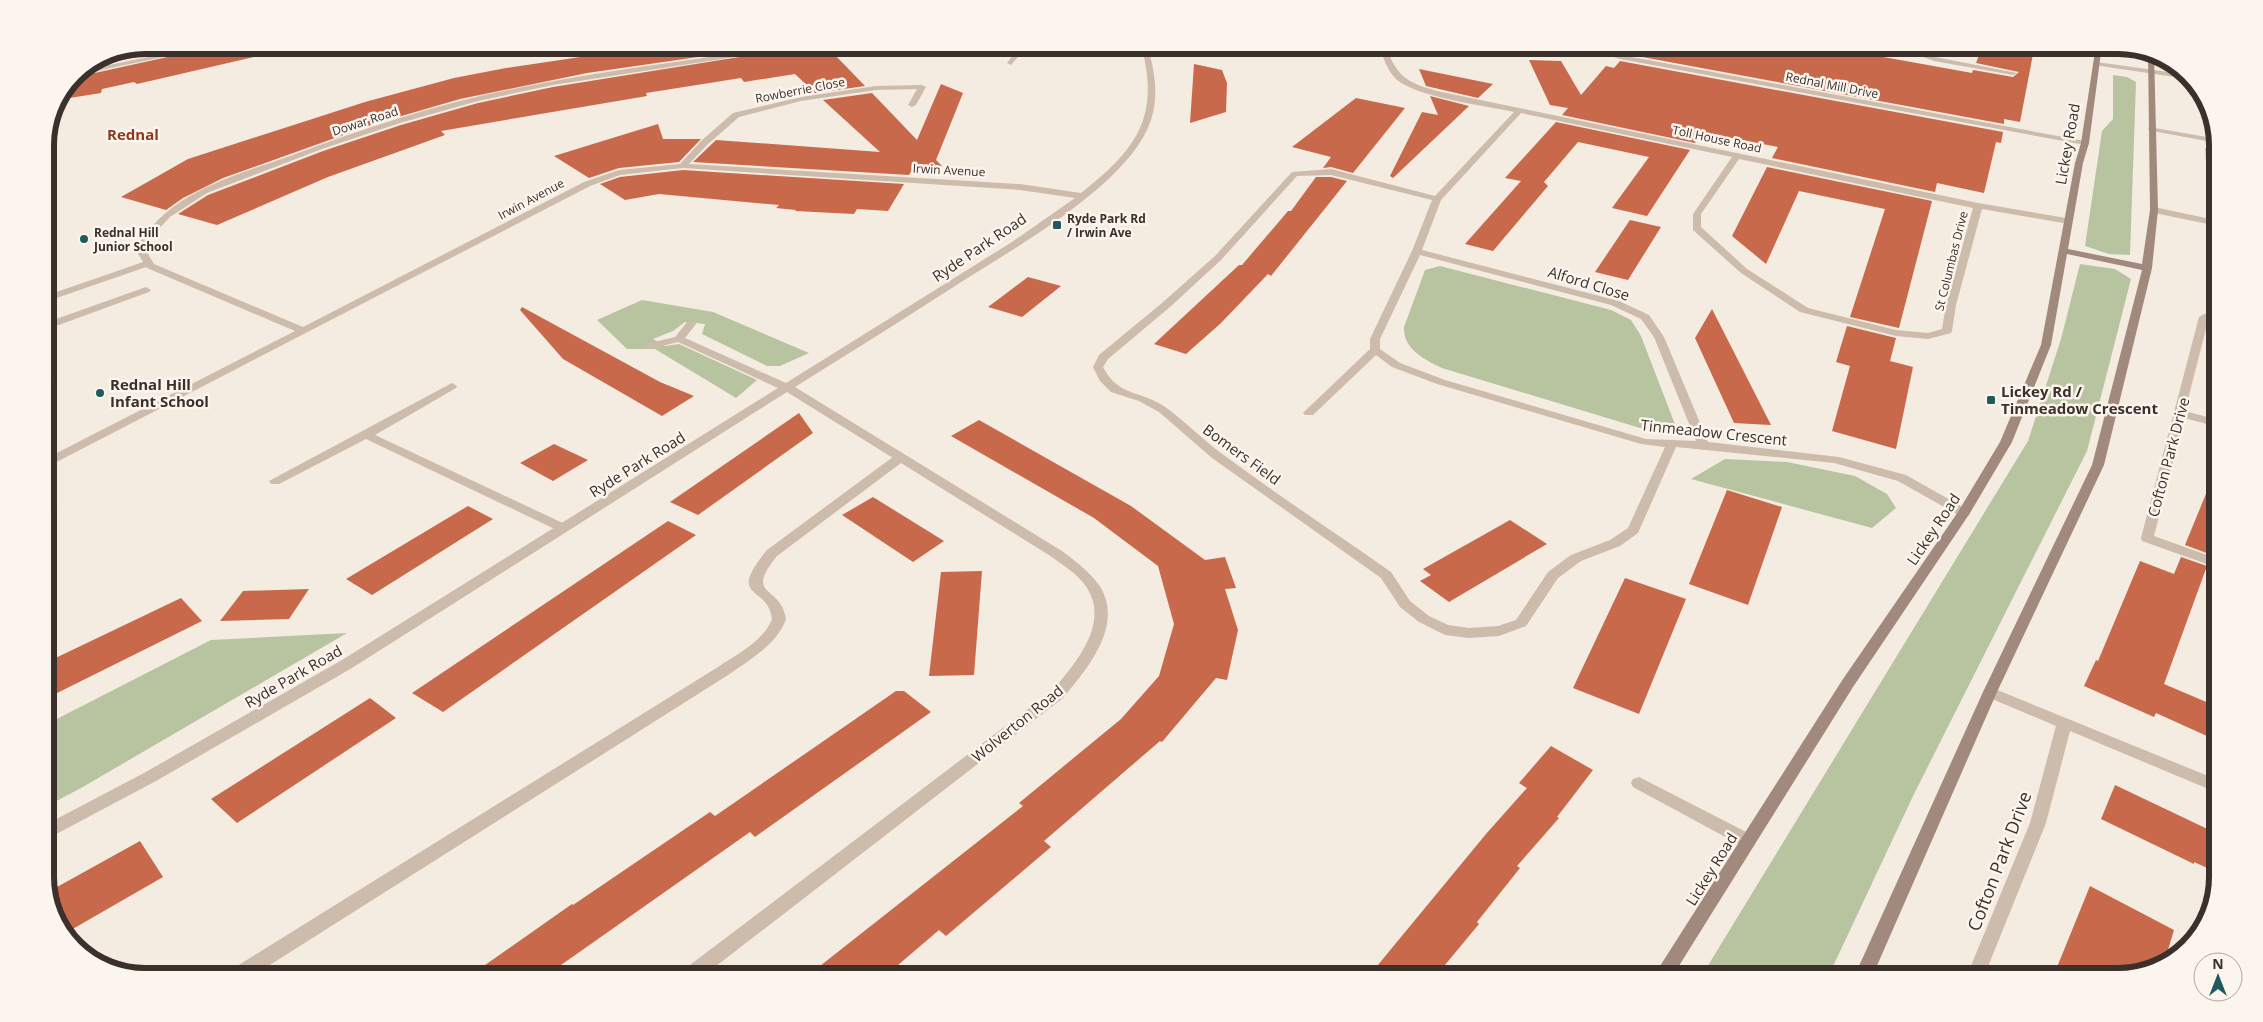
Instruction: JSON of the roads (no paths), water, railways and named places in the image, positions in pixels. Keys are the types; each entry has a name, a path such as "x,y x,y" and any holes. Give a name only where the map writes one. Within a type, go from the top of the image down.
{"main road":[{"name":"Lickey Road","path":"1668,968 1848,683 1964,513 2006,442 2046,345 2085,143 2098,54"},
{"path":"1867,968 1990,692 2098,465 2147,268 2154,210 2151,60"},
{"path":"2064,251 2147,268"}],"street":[{"path":"94,70 173,54"},
{"name":"Dowar Road","path":"149,262 140,249 150,231 183,201 268,166 363,133 453,106 516,90 750,54"},
{"path":"1011,63 1018,54"},
{"name":"Ryde Park Road","path":"54,828 150,777 347,664 1015,244 1081,196 1107,174 1136,145 1146,123 1153,93 1146,54"},
{"name":"Toll House Road","path":"1385,54 1391,71 1406,82 1436,93 1978,206 2070,220"},
{"name":"Rednal Mill Drive","path":"1613,54 2085,143"},
{"path":"1920,54 1934,59 2013,73"},
{"path":"2096,64 2176,76"},
{"path":"1978,76 1981,68"},
{"name":"Rowberrie Close","path":"683,166 704,143 736,115 829,94 876,88 922,87 912,105"},
{"path":"1309,413 1375,350 1375,339 1417,251 1437,199 1519,111"},
{"path":"2152,129 2209,139"},
{"path":"2209,150 2209,166"},
{"name":"St Columbas Drive","path":"1737,156 1698,214 1696,228 1744,271 1804,310 1896,333 1928,336 1947,331 1951,305 1978,206"},
{"name":"Irwin Avenue","path":"54,459 587,184 619,173 683,166 1010,187 1081,196"},
{"name":"Bomers Field","path":"1437,199 1331,172 1295,174 1218,258 1166,305 1103,357 1098,367 1104,379 1115,390 1143,399 1163,410 1216,456 1386,575 1405,604 1424,619 1445,630 1469,633 1499,631 1521,623 1553,575 1576,558 1615,543 1633,530 1672,444"},
{"path":"2154,210 2209,221"},
{"name":"Alford Close","path":"1417,251 1615,303 1645,317 1658,337 1703,444"},
{"path":"54,296 149,262 150,266 304,331"},
{"path":"54,324 146,290"},
{"name":"Cofton Park Drive","path":"2209,318 2204,317 2147,538 2209,561"},
{"path":"650,346 679,339 691,324"},
{"name":"Wolverton Road","path":"679,339 788,388 1057,554 1081,573 1094,589 1100,609 1099,634 1087,660 1058,694 700,968"},
{"name":"Tinmeadow Crescent","path":"1375,350 1396,365 1441,382 1645,442 1703,444 1835,460 1902,478 1964,513"},
{"path":"275,481 366,435 452,386"},
{"path":"2180,413 2209,421"},
{"path":"366,435 564,528"},
{"path":"249,968 723,671 757,646 773,631 779,618 776,606 757,591 754,578 760,566 772,553 901,457"},
{"path":"1990,692 2209,783"},
{"name":"Cofton Park Drive","path":"1979,968 2038,824 2064,724"},
{"path":"1638,783 1748,840"}],"place":[{"name":"Ryde Park Rd / Irwin Ave","path":"1057,225"},
{"name":"Rednal Hill Junior School","path":"84,239"},
{"name":"Rednal Hill Infant School","path":"100,393"},
{"name":"Lickey Rd / Tinmeadow Crescent","path":"1991,400"}],"district":[{"name":"Rednal","path":"133,134"}]}
